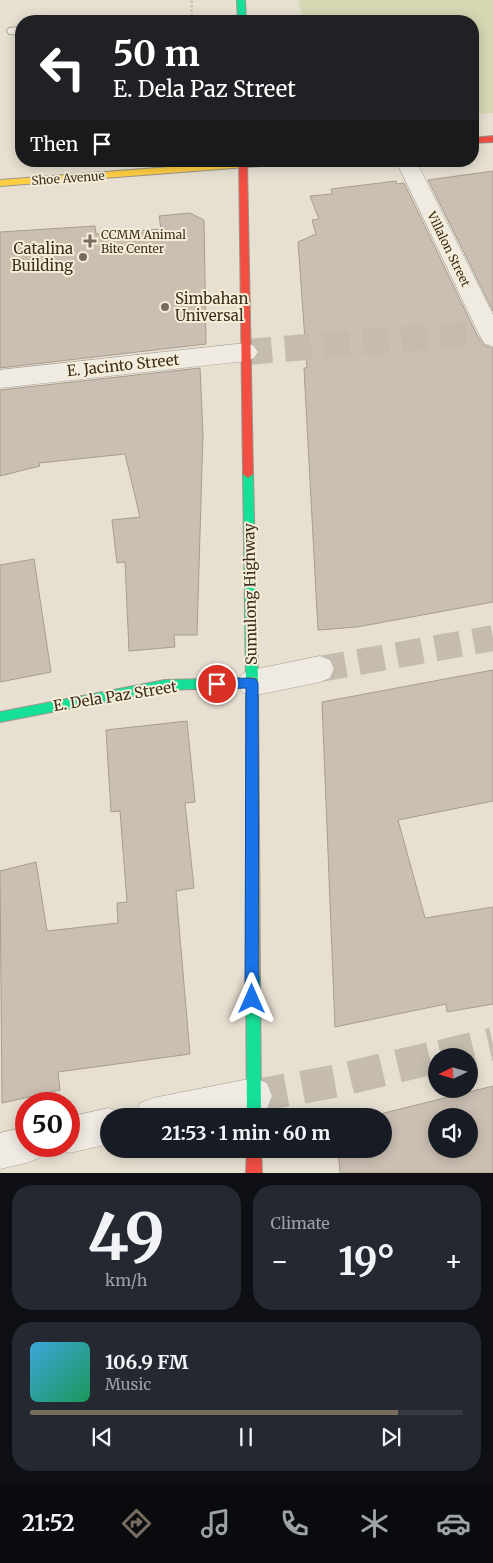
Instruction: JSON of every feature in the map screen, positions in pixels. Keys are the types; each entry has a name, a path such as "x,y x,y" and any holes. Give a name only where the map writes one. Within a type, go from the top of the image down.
{"main road":[{"path":"241,0 242,15"},
{"path":"479,140 493,138"},
{"name":"Shoe Avenue","path":"0,184 197,167"},
{"name":"Sumulong Highway","path":"243,167 252,683 254,1106"},
{"name":"E. Dela Paz Street","path":"0,716 165,685 252,683"},
{"path":"254,1158 254,1173"}],"street":[{"name":"Villalon Street","path":"409,167 492,334"},
{"name":"E. Jacinto Street","path":"0,379 246,352"},
{"name":"E. Dela Paz Street","path":"252,683 320,669"},
{"path":"234,1108 254,1106"},
{"path":"80,1133 100,1128"},
{"path":"0,1151 15,1148"}],"path":[{"path":"191,15 192,0"}],"green space":[{"path":"298,0 493,0 493,113 479,114 479,15 302,15"}],"building":[{"path":"493,171 493,311 428,180"},
{"path":"396,181 397,184 404,183 479,339 485,346 493,348 493,602 357,627 318,630 304,368 307,368 298,242 316,234 312,220 319,219 310,196 332,194 331,189"},
{"path":"190,213 204,220 206,344 0,368 0,232 95,226 96,234 161,229 159,216"},
{"path":"200,368 203,434 197,635 174,635 175,647 129,651 125,562 117,563 112,520 140,517 125,454 39,463 40,466 0,476 0,390"},
{"path":"34,559 51,672 0,682 0,565"},
{"path":"493,670 493,801 398,820 425,918 493,907 493,1004 447,1012 446,1004 335,1027 322,702"},
{"path":"187,721 195,802 185,803 194,888 176,891 190,1054 58,1072 60,1090 51,1092 15,1092 15,1100 2,1103 0,871 36,862 47,931 118,923 117,903 127,902 120,811 111,812 106,730"},
{"path":"493,1086 493,1173 340,1173 339,1158 392,1158 392,1111 445,1098 478,1098 478,1090"}],"tunnel":[{"path":"246,352 490,332"},
{"path":"320,669 493,638"},
{"path":"476,1048 493,1044"},
{"path":"254,1096 336,1081 428,1059"}],"traffic: fast":[{"path":"241,0 242,15"},
{"path":"248,474 252,682"},
{"path":"0,717 165,685 252,683"},
{"path":"253,974 254,1108"}],"traffic: slow":[{"path":"0,183 207,167"},
{"path":"252,682 253,974"}],"traffic: jam":[{"path":"479,140 493,139"},
{"path":"243,167 248,474"},
{"path":"254,1158 254,1173"}],"place":[{"name":"CCMM Animal Bite Center","path":"90,241"},
{"name":"Catalina Building","path":"83,257"},
{"name":"Simbahan Universal","path":"165,307"}],"route":[{"path":"217,684 252,683 252,999"}]}
